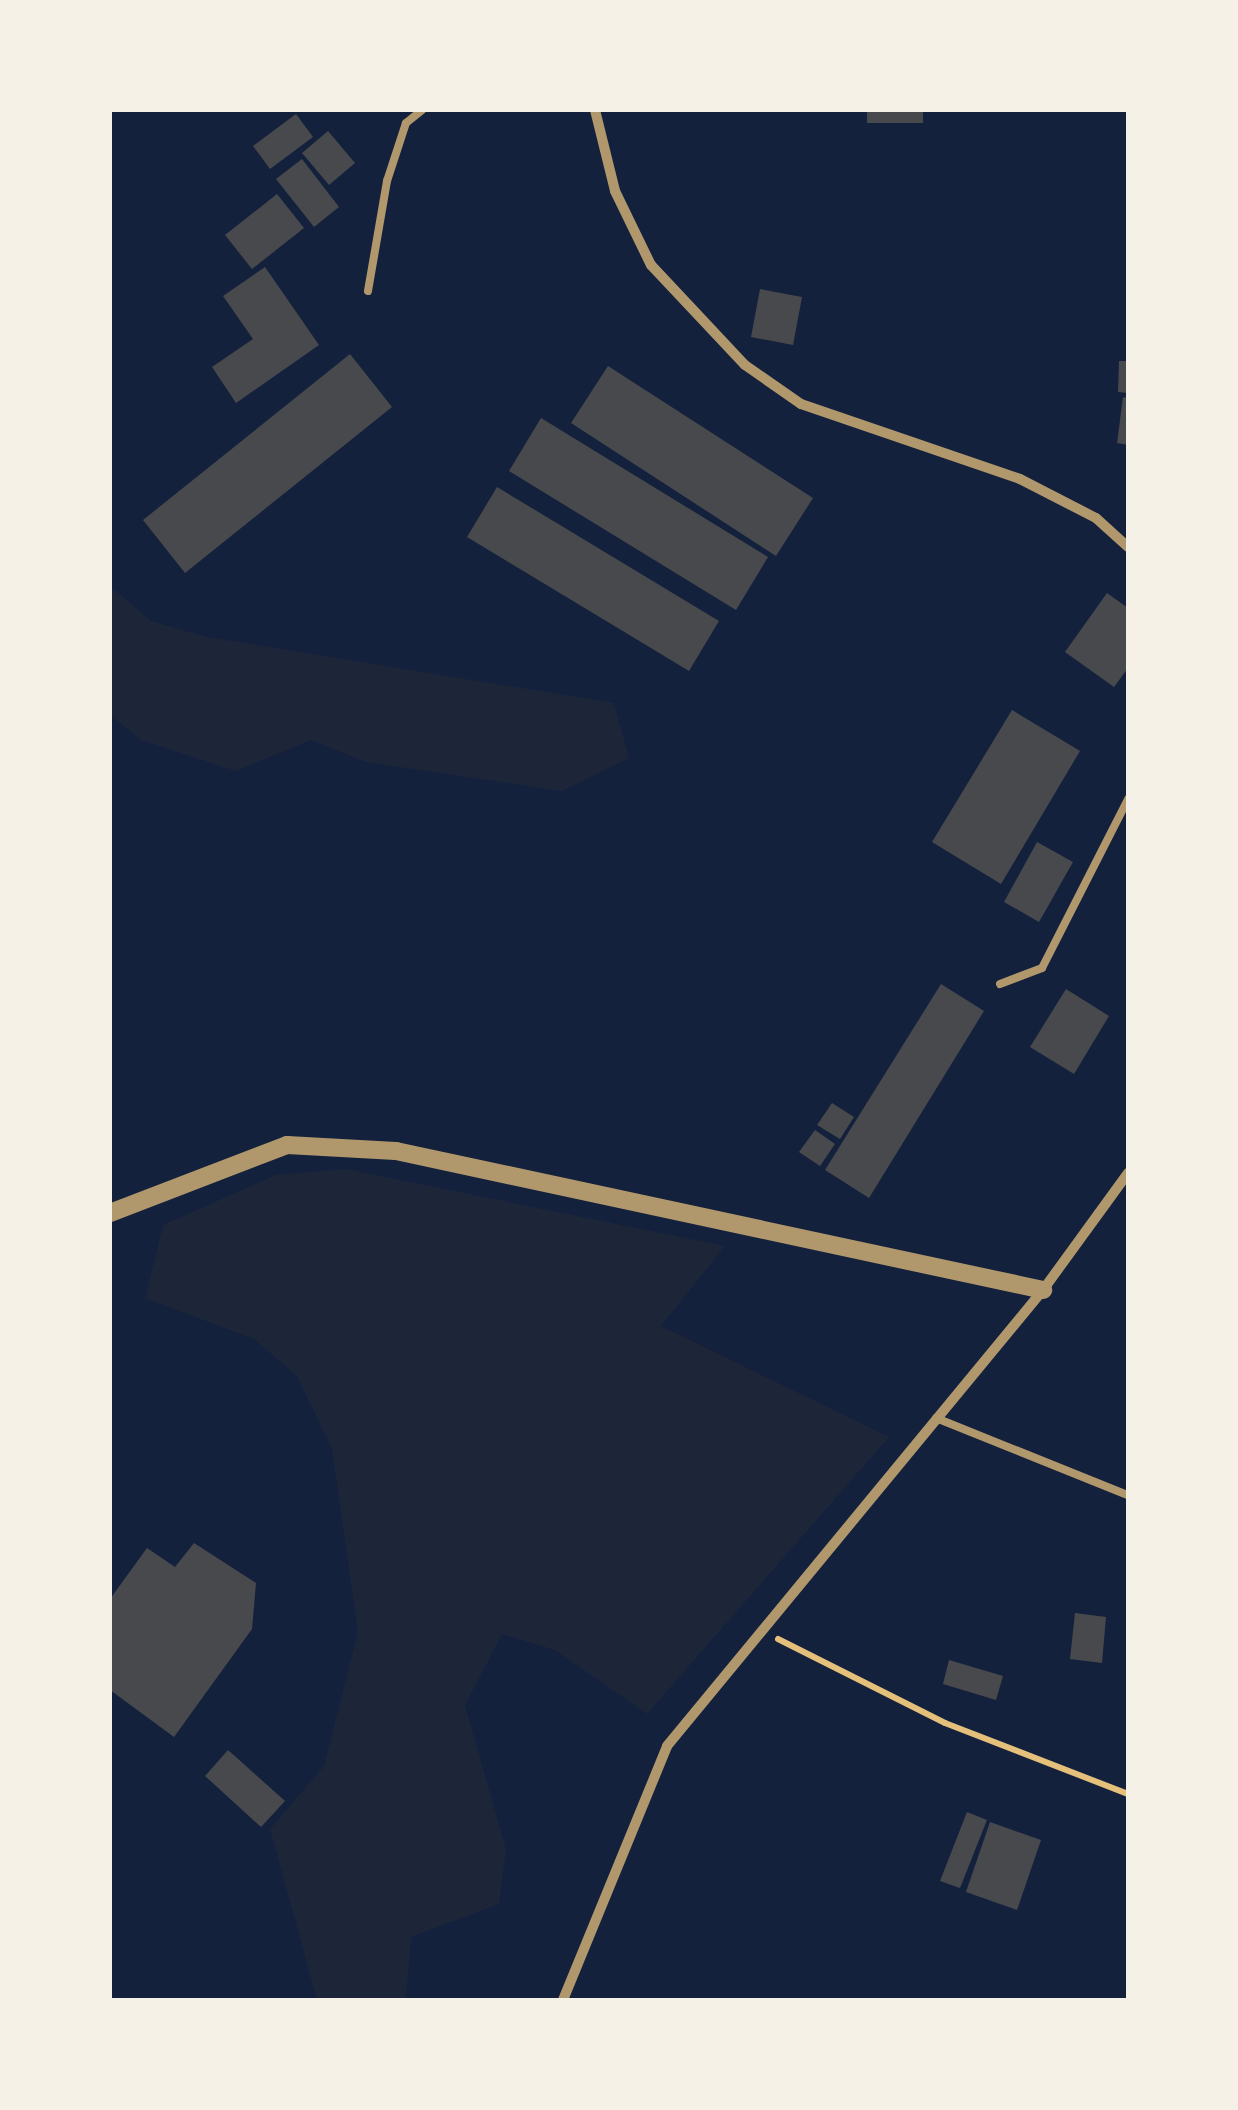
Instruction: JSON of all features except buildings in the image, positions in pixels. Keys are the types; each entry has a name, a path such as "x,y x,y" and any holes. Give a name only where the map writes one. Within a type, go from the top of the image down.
{"street":[{"path":"595,110 616,192 651,265 745,365 801,404 1020,479 1096,518 1128,548"},
{"path":"110,1213 146,1192 287,1145 396,1151 1043,1290"},
{"path":"563,2000 666,1746 1043,1290 1128,1173"}],"lane":[{"path":"368,291 387,181 406,123 422,110"},
{"path":"1000,984 1042,968 1128,799"},
{"path":"936,1418 1128,1494"}],"path":[{"path":"762,1628 814,1664 1128,1794"}],"shaded area":[{"path":"110,586 151,621 207,637 614,703 629,758 562,791 366,762 311,740 236,771 141,740 110,715"},
{"path":"346,1169 725,1246 661,1326 889,1437 647,1714 555,1650 502,1634 465,1705 506,1850 499,1904 411,1937 406,2000 317,2000 270,1829 324,1766 358,1632 332,1449 297,1376 254,1339 145,1298 163,1225 276,1175"}]}
